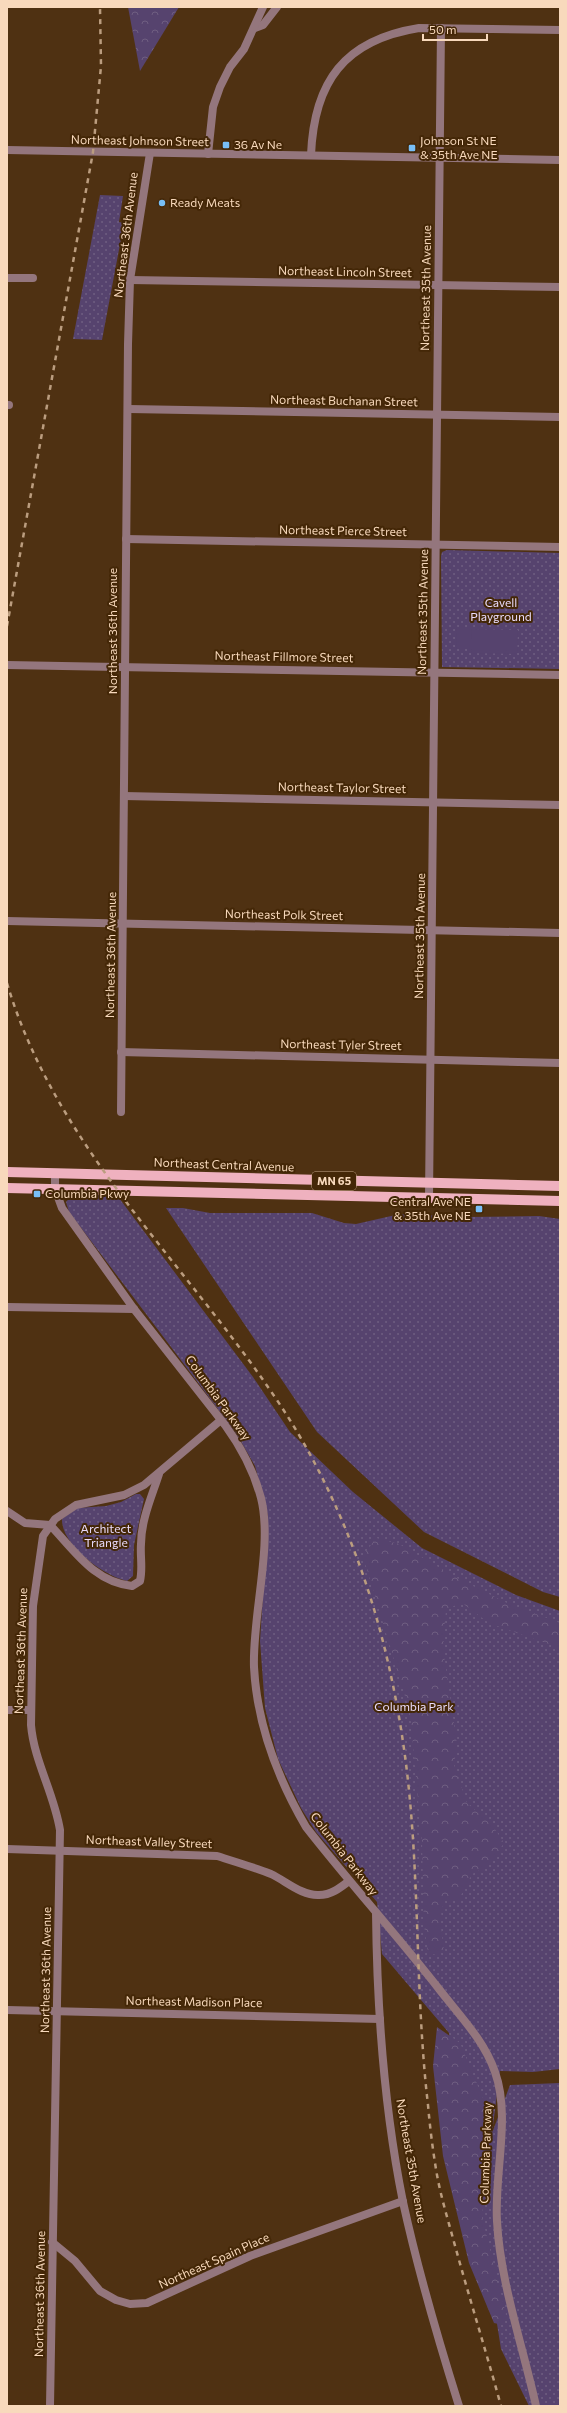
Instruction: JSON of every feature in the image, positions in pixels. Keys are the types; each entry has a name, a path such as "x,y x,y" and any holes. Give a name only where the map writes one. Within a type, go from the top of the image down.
{"main road":[{"name":"Northeast Central Avenue","path":"7,1172 430,1184 560,1186"},
{"name":"MN 65","path":"7,1188 560,1201"}],"street":[{"path":"208,154 213,107 220,87 230,67 244,49 264,7"},
{"path":"254,28 263,25 278,7"},
{"path":"311,155 315,116 320,98 328,81 342,64 359,50 398,31 419,28 560,30"},
{"name":"Northeast 35th Avenue","path":"429,1197 441,28"},
{"name":"Northeast Johnson Street","path":"7,150 560,160"},
{"name":"Northeast 36th Avenue","path":"121,1112 130,280 150,153"},
{"path":"7,278 32,278"},
{"name":"Northeast Lincoln Street","path":"130,280 560,287"},
{"name":"Northeast Buchanan Street","path":"128,409 560,417"},
{"name":"Northeast Pierce Street","path":"126,539 560,547"},
{"name":"Northeast Fillmore Street","path":"7,665 560,675"},
{"name":"Northeast Taylor Street","path":"124,796 560,805"},
{"name":"Northeast Polk Street","path":"7,921 560,933"},
{"name":"Northeast Tyler Street","path":"121,1052 560,1063"},
{"name":"Columbia Parkway","path":"54,1174 55,1189 62,1208 134,1308 238,1444 261,1499 263,1547 254,1666 256,1687 265,1732 288,1797 306,1828 376,1913 410,1951 459,2012 487,2054 495,2072 499,2086 501,2126 496,2219 499,2249 536,2406"},
{"path":"7,1307 134,1308"},
{"path":"50,1525 64,1511 76,1505 124,1495 144,1485 160,1473 184,1449 221,1420"},
{"path":"7,1511 26,1523 50,1525 80,1560 97,1573 113,1582 132,1586 140,1581 142,1573 141,1543 146,1516 160,1473"},
{"name":"Northeast 36th Avenue","path":"50,1525 41,1540 33,1606 31,1710 32,1742 56,1810 60,1830 50,2406"},
{"path":"7,1710 31,1710"},
{"name":"Northeast Valley Street","path":"7,1849 218,1856 246,1864 272,1875 307,1894 318,1896 330,1894 349,1881"},
{"name":"Northeast 35th Avenue","path":"376,1913 380,2019 386,2083 403,2201 422,2278 459,2406"},
{"name":"Northeast Madison Place","path":"7,2010 380,2019"},
{"name":"Northeast Spain Place","path":"52,2242 75,2261 100,2291 116,2300 130,2304 147,2303 250,2256 403,2201"}],"green space":[{"path":"128,7 179,7 140,71"},
{"path":"100,195 123,196 119,222 124,223 102,340 73,339"},
{"name":"Cavell Playground","path":"447,550 560,553 560,669 442,667 441,556 442,552"},
{"path":"457,628 471,628 472,639 472,629 518,630 517,654 472,653 471,649 456,649"},
{"name":"Columbia Park","path":"73,1194 116,1194 253,1377 290,1432 353,1492 422,1548 516,1595 560,1611 560,2069 533,2072 500,2071 492,2133 510,2085 560,2083 560,2406 529,2406 501,2349 483,2236 456,2121 449,2033 382,1954 377,1902 316,1832 301,1808 278,1759 265,1708 260,1641 268,1516 255,1466 236,1433 69,1212 66,1202"},
{"path":"166,1208 183,1208 210,1213 312,1213 344,1223 356,1224 400,1214 468,1217 539,1216 560,1219 560,1597 543,1592 424,1532 317,1432"},
{"name":"Architect Triangle","path":"136,1494 140,1494 144,1499 134,1545 133,1576 127,1581 107,1573 76,1549 68,1539 62,1519 77,1508 106,1506 121,1502"},
{"path":"376,1538 399,1544 457,1578 507,1603 560,1623 560,1648 489,1623 462,1603 446,1609 443,1648 457,1745 454,1765 467,1803 493,1826 504,1843 488,1866 472,1874 459,1899 444,1900 440,1921 444,1951 437,1955 428,1953 424,1925 422,1842 410,1713 363,1556"},
{"path":"437,2027 460,2043 485,2103 489,2132 482,2217 506,2314 503,2325 494,2323 469,2263 443,2156 433,2066"}],"railway":[{"path":"7,626 93,152 101,66 100,7"},
{"path":"7,983 28,1041 55,1095 87,1147 122,1196 270,1390 304,1444 342,1520 368,1589 389,1665 399,1716 409,1787 413,1832 424,2060 437,2175 440,2192 501,2406"}],"place":[{"name":"36 Av Ne","path":"226,145"},
{"name":"Johnson St NE & 35th Ave NE","path":"412,148"},
{"name":"Ready Meats","path":"162,203"},
{"name":"Columbia Pkwy","path":"37,1194"},
{"name":"Central Ave NE & 35th Ave NE","path":"479,1209"}]}
